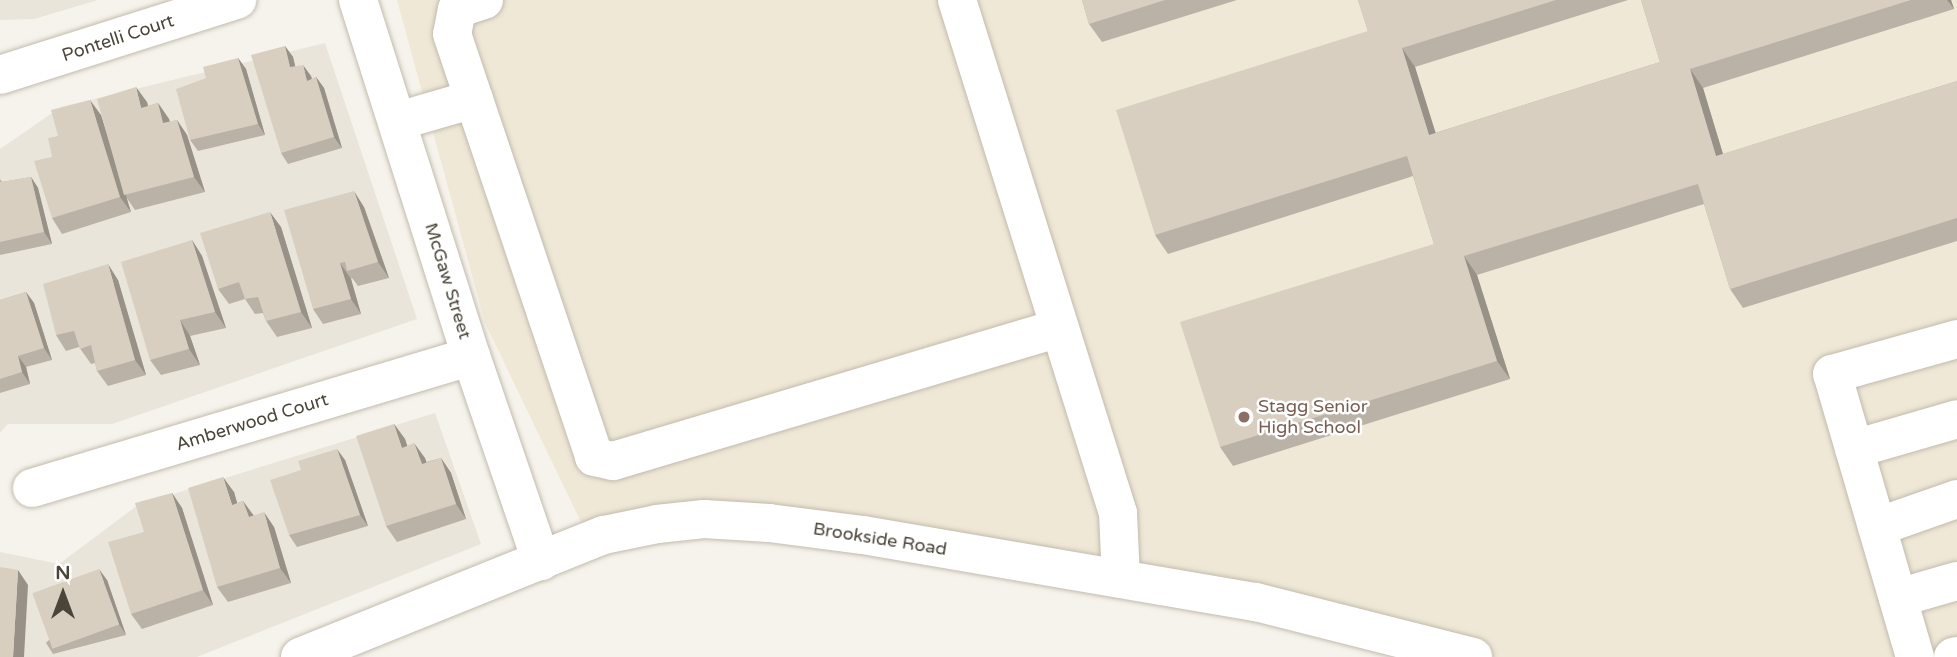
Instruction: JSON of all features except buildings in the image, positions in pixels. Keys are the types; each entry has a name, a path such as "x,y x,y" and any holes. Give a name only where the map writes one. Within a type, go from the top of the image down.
{"street":[{"name":"Pontelli Court","path":"0,75 237,0"},
{"name":"McGaw Street","path":"358,0 471,356 541,561"},
{"path":"484,0 457,9 452,34 594,457 613,461 1060,328"},
{"path":"957,0 1118,513 1121,579"},
{"path":"398,121 474,99"},
{"path":"1915,657 1832,374 1957,339"},
{"name":"Amberwood Court","path":"32,488 471,356"},
{"path":"1854,449 1957,419"},
{"path":"1877,527 1957,499"},
{"name":"Brookside Road","path":"300,657 604,535 657,524 704,519 769,523 863,535 1256,602 1473,657"},
{"path":"1898,598 1957,582"}],"shaded area":[{"path":"0,0 98,0 34,19 0,20"},
{"name":"Stagg Senior High School","path":"397,0 1957,0 1957,657 1408,657 1245,617 759,538 694,534 594,549 485,323"},
{"path":"325,43 417,319 112,424 8,424 0,433 0,149 61,107"},
{"path":"435,413 481,544 197,657 0,657 0,552 59,564 138,505"}],"place":[{"name":"Stagg Senior High School","path":"1244,417"}]}
